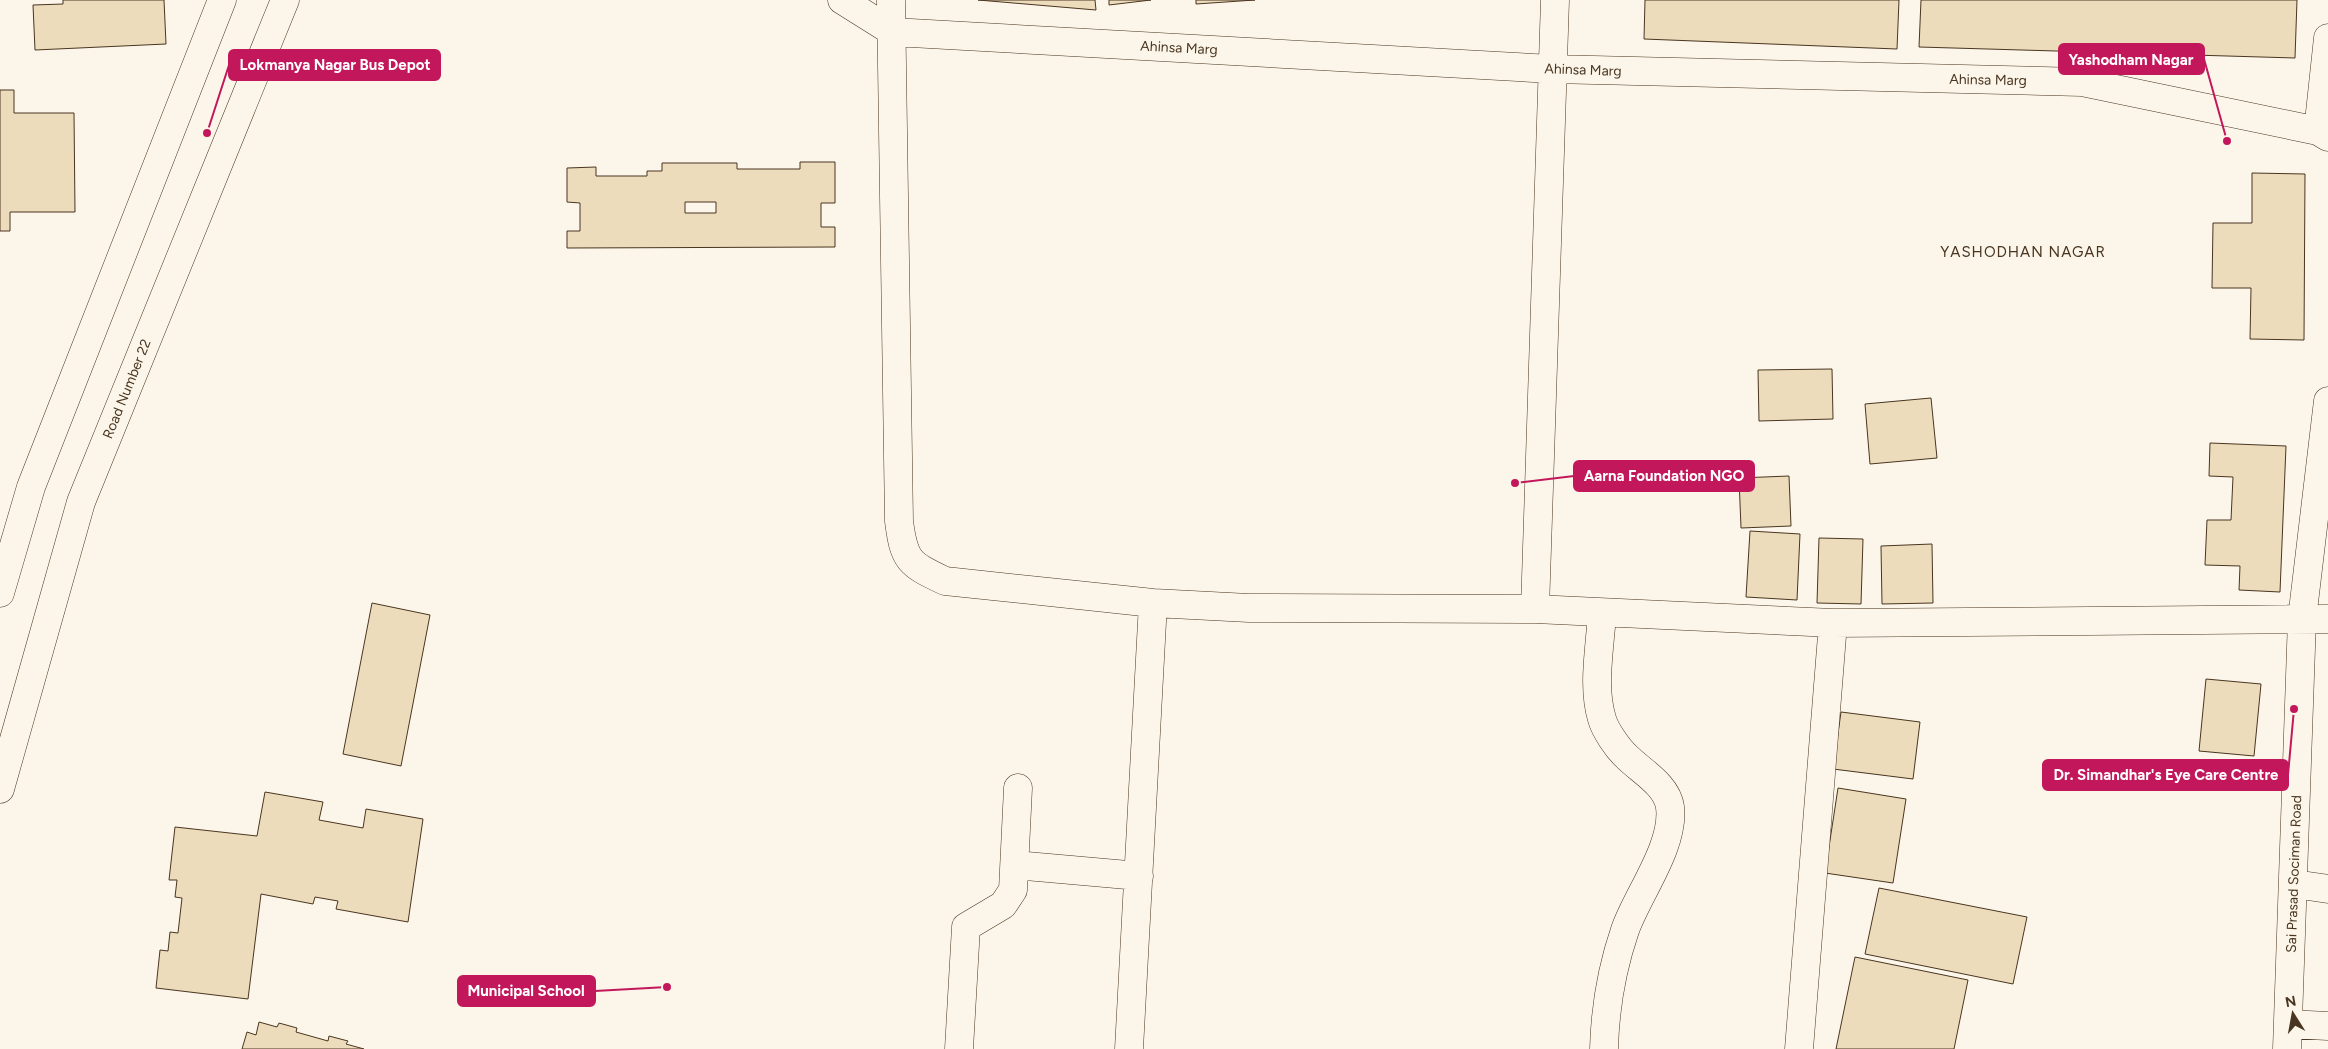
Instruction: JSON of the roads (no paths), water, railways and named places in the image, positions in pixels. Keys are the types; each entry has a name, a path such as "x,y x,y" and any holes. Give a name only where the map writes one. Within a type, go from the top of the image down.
{"street":[{"path":"0,592 31,486 222,0"},
{"name":"Road Number 22","path":"0,790 81,502 285,0"},
{"name":"Ahinsa Marg","path":"842,0 893,32 1552,69 2082,82 2323,134"},
{"path":"891,0 902,546 910,561 918,569 945,581 1153,603 1248,608 1535,609 1602,614 1833,623 2315,619"},
{"path":"1535,609 1555,0"},
{"path":"2323,134 2328,38"},
{"name":"Sai Prasad Sociman Road","path":"2288,1036 2294,884 2315,619 2328,401"},
{"path":"1129,1049 1153,603"},
{"path":"1602,614 1597,696 1602,721 1625,755 1658,784 1670,806 1669,828 1651,876 1625,930 1605,1013 1604,1049"},
{"path":"1799,1049 1833,623"},
{"path":"960,1049 966,927 1003,905 1012,890 1015,865 1018,788"},
{"path":"1015,865 1139,876"},
{"path":"2294,884 2328,889"},
{"path":"2288,1036 2328,1026"}],"place":[{"name":"Lokmanya Nagar Bus Depot","path":"207,133"},
{"name":"Yashodham Nagar","path":"2227,141"},
{"name":"Aarna Foundation NGO","path":"1515,483"},
{"name":"Dr. Simandhar's Eye Care Centre","path":"2294,709"},
{"name":"Municipal School","path":"667,987"}],"district":[{"name":"YASHODHAN NAGAR","path":"2023,252"}]}
